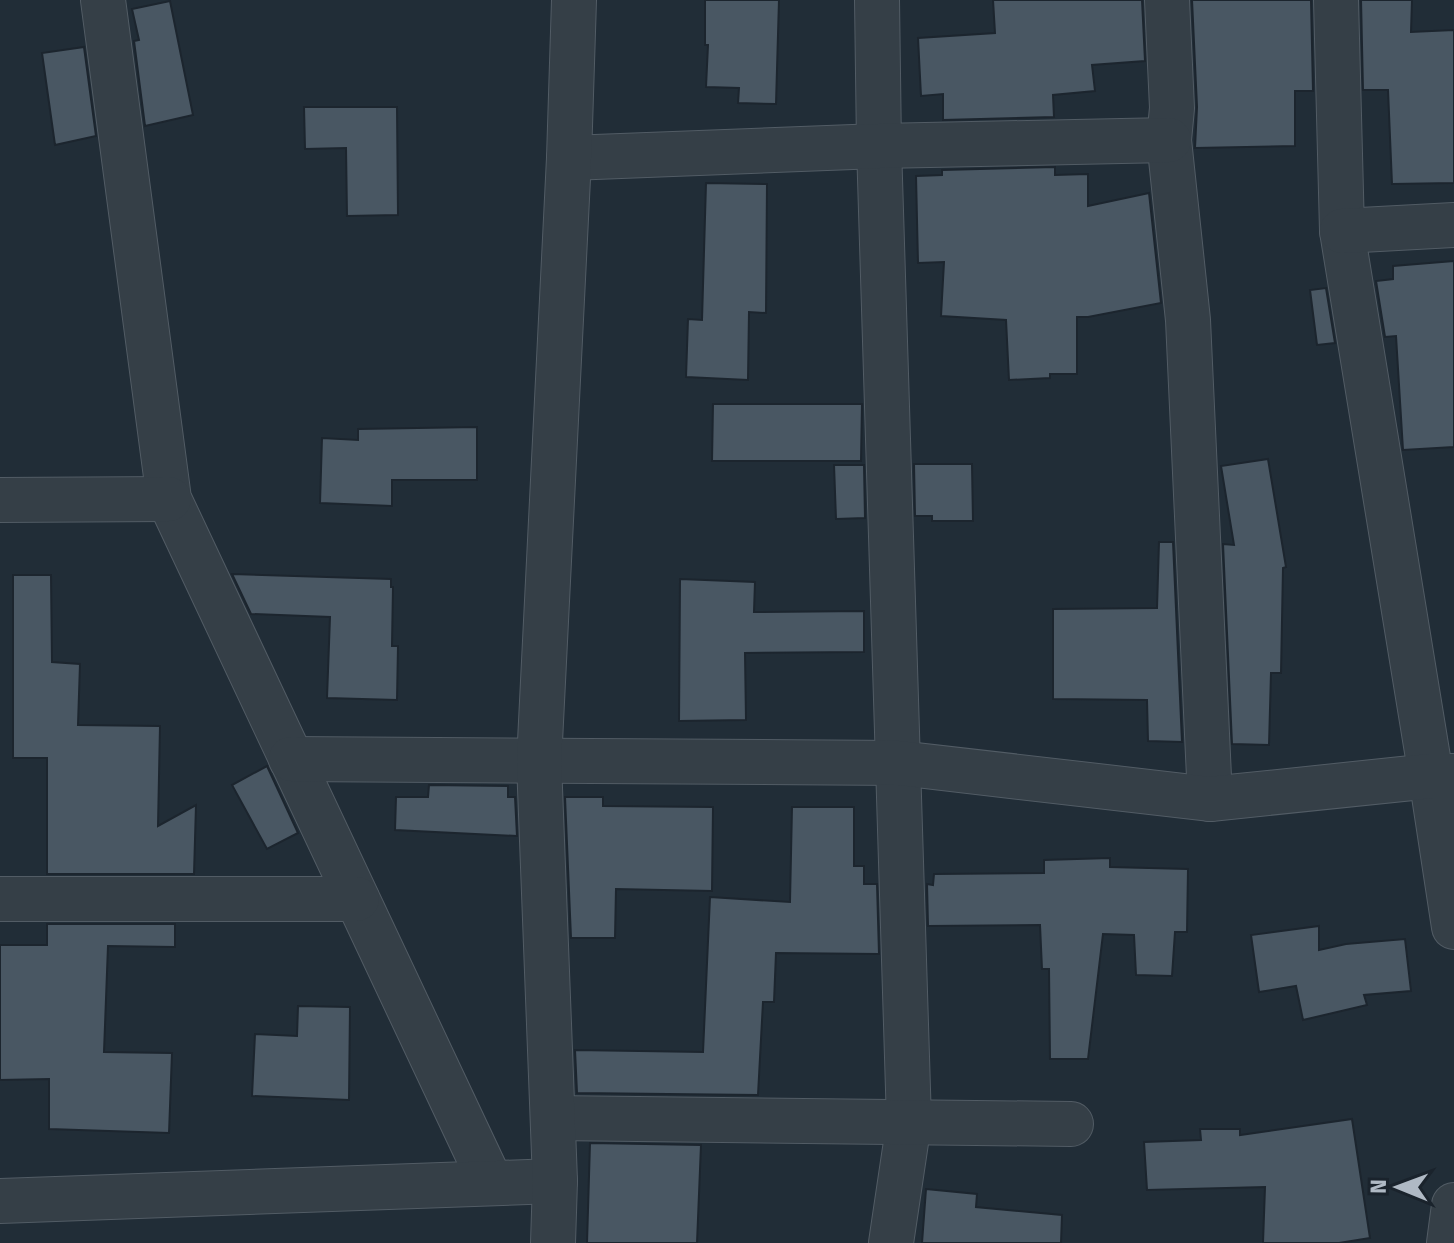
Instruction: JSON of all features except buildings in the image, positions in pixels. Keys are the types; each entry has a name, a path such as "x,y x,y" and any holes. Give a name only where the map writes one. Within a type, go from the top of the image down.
{"street":[{"path":"103,0 169,499 491,1183"},
{"path":"553,1243 555,1181 539,762 574,0"},
{"path":"877,0 909,1122 891,1243"},
{"path":"1167,0 1172,108 1169,140 1188,320 1210,799"},
{"path":"1336,0 1342,231 1443,776 1454,927"},
{"path":"569,158 879,146 1169,140"},
{"path":"1342,231 1454,225"},
{"path":"0,500 169,499"},
{"path":"291,759 899,763 1210,799 1443,776"},
{"path":"0,899 357,899"},
{"path":"553,1118 1071,1124"},
{"path":"0,1201 555,1181"},
{"path":"1449,1243 1454,1205"}]}
